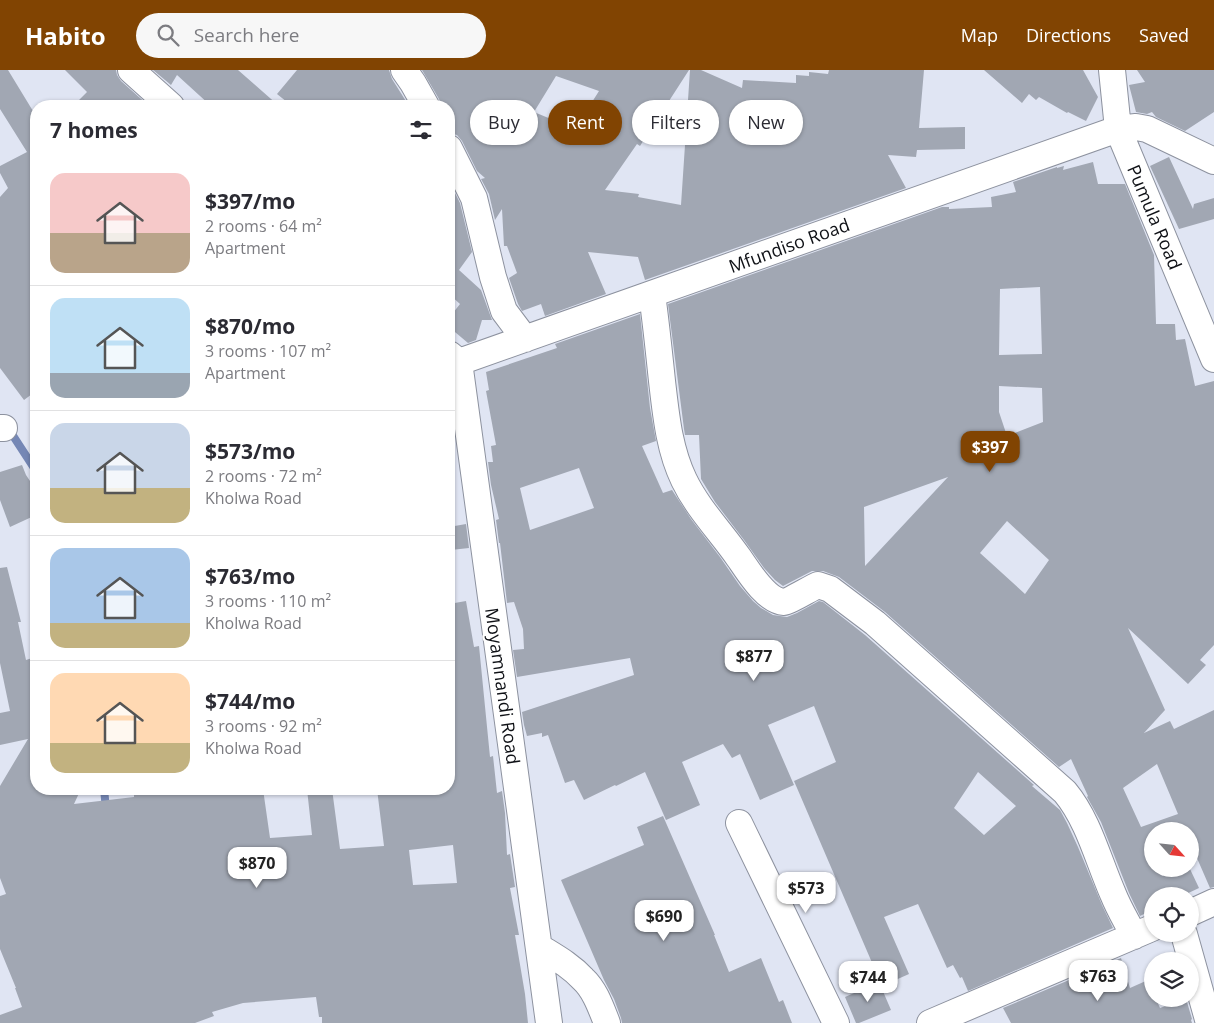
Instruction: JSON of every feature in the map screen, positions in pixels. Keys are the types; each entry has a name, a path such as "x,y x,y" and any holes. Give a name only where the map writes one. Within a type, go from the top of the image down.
{"street":[{"path":"131,70 164,100"},
{"path":"404,70 423,100"},
{"name":"Pumula Road","path":"1112,70 1118,129 1214,359"},
{"name":"Mfundiso Road","path":"455,358 525,339 1118,129 1136,127 1147,129 1214,161"},
{"path":"455,160 474,198 493,278 504,311 525,339"},
{"path":"652,294 668,431 683,478 694,499 730,545 755,582 766,593 782,602 787,602 818,585 830,589 875,623 1065,792 1085,823 1113,894 1143,932 930,1023"},
{"name":"Moyamnandi Road","path":"455,372 460,445 539,948 549,1023"},
{"path":"739,823 836,1023"},
{"path":"1199,909 1214,902"},
{"path":"1186,942 1209,1023"},
{"path":"539,948 565,962 585,980 598,1000 607,1023"}],"building":[{"path":"0,70 8,70 30,106 30,396 24,400 0,368 0,197 8,188 0,173 0,166 27,152 0,109"},
{"path":"65,70 116,70 121,81 142,100 79,100 87,92"},
{"path":"153,70 238,70 272,100 204,100 177,75 171,85"},
{"path":"297,70 389,70 392,79 405,100 284,100 277,94"},
{"path":"422,70 689,70 670,100 632,100 632,145 636,145 605,190 639,194 638,197 681,205 685,145 719,145 719,100 688,100 690,70 701,70 742,88 743,80 796,83 796,75 809,76 809,72 828,74 829,70 924,70 919,128 965,127 965,149 917,150 916,157 888,155 906,188 645,280 638,257 588,252 606,294 545,316 541,304 522,311 518,304 509,278 517,273 507,246 504,246 502,209 495,220 489,194 481,179 485,178 477,171 462,141 455,134 455,100 439,100","holes":["556,76 599,91 593,100 622,100 622,145 548,145 548,118 538,114 538,145 470,145 470,100 538,100 538,105"]},
{"path":"984,70 1083,70 1098,97 1086,121 1067,113 1039,97 1036,100 1029,94 1022,103"},
{"path":"1137,70 1214,70 1214,112 1185,131 1156,117 1152,112 1147,114 1136,112 1129,85 1145,82"},
{"path":"1169,157 1193,209 1194,204 1214,198 1214,219 1179,229 1150,166"},
{"path":"1093,162 1098,184 1125,184 1154,255 1156,324 1175,324 1176,340 1185,339 1195,386 1214,381 1214,645 1200,660 1206,665 1188,684 1128,628 1165,710 1144,733 1170,721 1174,729 1214,710 1214,887 1210,888 1199,863 1199,822 1155,822 1178,814 1157,764 1123,788 1141,827 1144,826 1144,878 1194,878 1199,887 1144,887 1144,914 1140,916 1101,822 1087,797 1071,759 1059,767 885,612 839,577 823,571 812,571 783,586 764,568 715,502 701,479 699,435 685,435 668,304 942,207 949,207 949,209 992,207 991,197 1016,192 1013,182 1064,166 1063,170","holes":["1040,287 1042,354 999,355 1000,289","999,386 1042,388 1043,422 1007,436 999,412","948,477 865,566 864,507","1007,521 1049,560 1025,594 980,553"]},
{"path":"455,193 460,203 472,252 459,270 481,290 492,320 482,320 476,340 468,343 455,332 455,310 460,304 455,299"},
{"path":"640,314 650,408 656,441 642,446 663,493 672,490 740,586 761,608 773,615 787,617 819,601 823,602 865,635 1060,810 1113,928 968,991 962,977 960,978 953,965 947,968 918,904 884,917 909,974 882,986 794,781 836,762 814,706 768,725 794,785 760,800 740,754 732,758 723,744 682,762 700,805 666,820 645,772 584,800 574,780 565,783 548,735 542,737 542,733 527,736 522,712 634,675 630,658 517,677 513,650 524,649 523,629 514,602 507,603 496,520 499,519 488,462 493,462 491,446 496,445 486,391 489,390 486,372 557,348 555,344","holes":["579,468 594,508 530,530 520,488","978,772 1016,806 984,835 954,808"]},
{"path":"22,465 30,481 30,518 10,527 0,500 0,472"},
{"path":"466,524 469,548 455,550 455,526"},
{"path":"7,567 21,622 18,622 26,660 30,659 30,795 78,795 74,804 134,797 134,795 264,795 270,838 312,835 308,795 333,795 340,849 384,846 378,795 455,795 455,603 466,601 474,647 479,646 490,757 493,756 497,793 502,791 507,855 510,854 515,887 510,888 519,935 515,935 528,1023 322,1023 322,1017 319,1017 316,997 243,1003 212,1012 214,1016 195,1023 0,1023 0,1015 22,1007 0,949 0,896 6,894 0,878 0,786 28,739 0,745 0,713 10,711 0,663 0,568","holes":["453,845 457,883 413,885 409,850"]},
{"path":"663,816 715,935 729,972 761,958 779,1002 783,1000 792,1023 622,1023 614,999 561,880 644,845 637,827"},
{"path":"1121,958 1130,988 1144,982 1144,1007 1188,1007 1192,1023 1011,1023 1003,1008"},
{"path":"879,982 891,1010 856,1023 845,997"}],"waterway":[{"path":"8,428 30,462"},
{"path":"105,795 106,809"}]}
